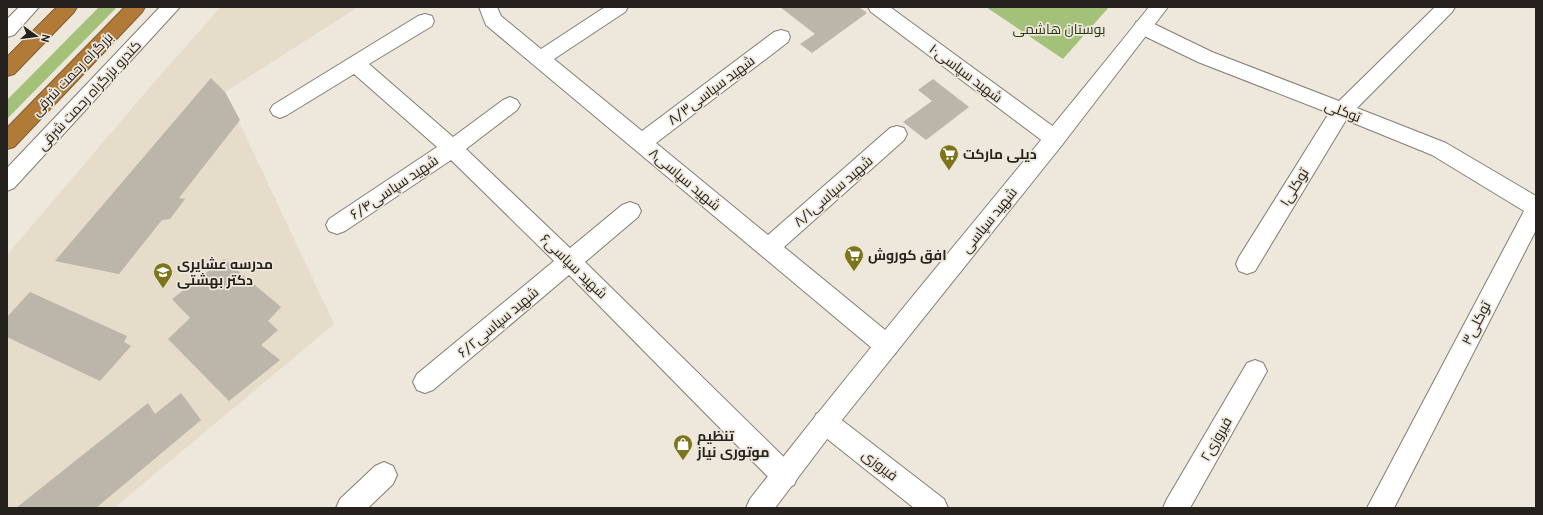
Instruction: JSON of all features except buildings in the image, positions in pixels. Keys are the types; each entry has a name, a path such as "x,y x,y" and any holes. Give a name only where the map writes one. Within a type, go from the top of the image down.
{"highway":[{"path":"7,69 68,7"},
{"name":"بزرگراه رحمت شرقی","path":"7,141 136,7"}],"street":[{"path":"7,30 30,7"},
{"name":"کندرو بزرگراه رحمت شرقی","path":"7,182 171,7"},
{"name":"شهید سپاسی۸","path":"488,7 493,20 887,346"},
{"path":"540,59 619,7"},
{"name":"شهید سپاسی۱۰","path":"877,7 1055,139"},
{"name":"شهید سپاسی","path":"759,508 825,422 1055,139 1159,7"},
{"name":"توکلی۱","path":"1247,264 1341,111 1446,7"},
{"path":"280,110 425,21"},
{"name":"توکلی","path":"1143,27 1205,57 1439,149 1536,208"},
{"name":"شهید سپاسی۸/۳","path":"641,143 782,37"},
{"name":"شهید سپاسی۶","path":"356,63 452,148 570,262 785,476"},
{"name":"شهید سپاسی۶/۴","path":"337,225 452,148 510,105"},
{"name":"شهید سپاسی۸/۱","path":"768,248 897,134"},
{"name":"توکلی۳","path":"1380,508 1536,208"},
{"name":"شهید سپاسی۶/۲","path":"425,382 630,211"},
{"name":"فیروزی۲","path":"1176,508 1255,371"},
{"name":"فیروزی","path":"825,422 935,508"},
{"path":"349,508 384,475"}],"shaded area":[{"name":"مدرسه عشایری دکتر بهشتی","path":"221,7 358,7 225,92 334,324 114,508 7,508 7,255 163,72"}],"green space":[{"path":"99,7 117,7 7,119 7,100"},
{"name":"بوستان هاشمی","path":"986,7 1109,7 1063,59"}],"place":[{"name":"دیلی مارکت","path":"949,171"},
{"name":"افق کوروش","path":"854,272"},
{"name":"مدرسه عشایری دکتر بهشتی","path":"163,289"},
{"name":"تنظیم موتوری نیاز","path":"683,461"}]}
